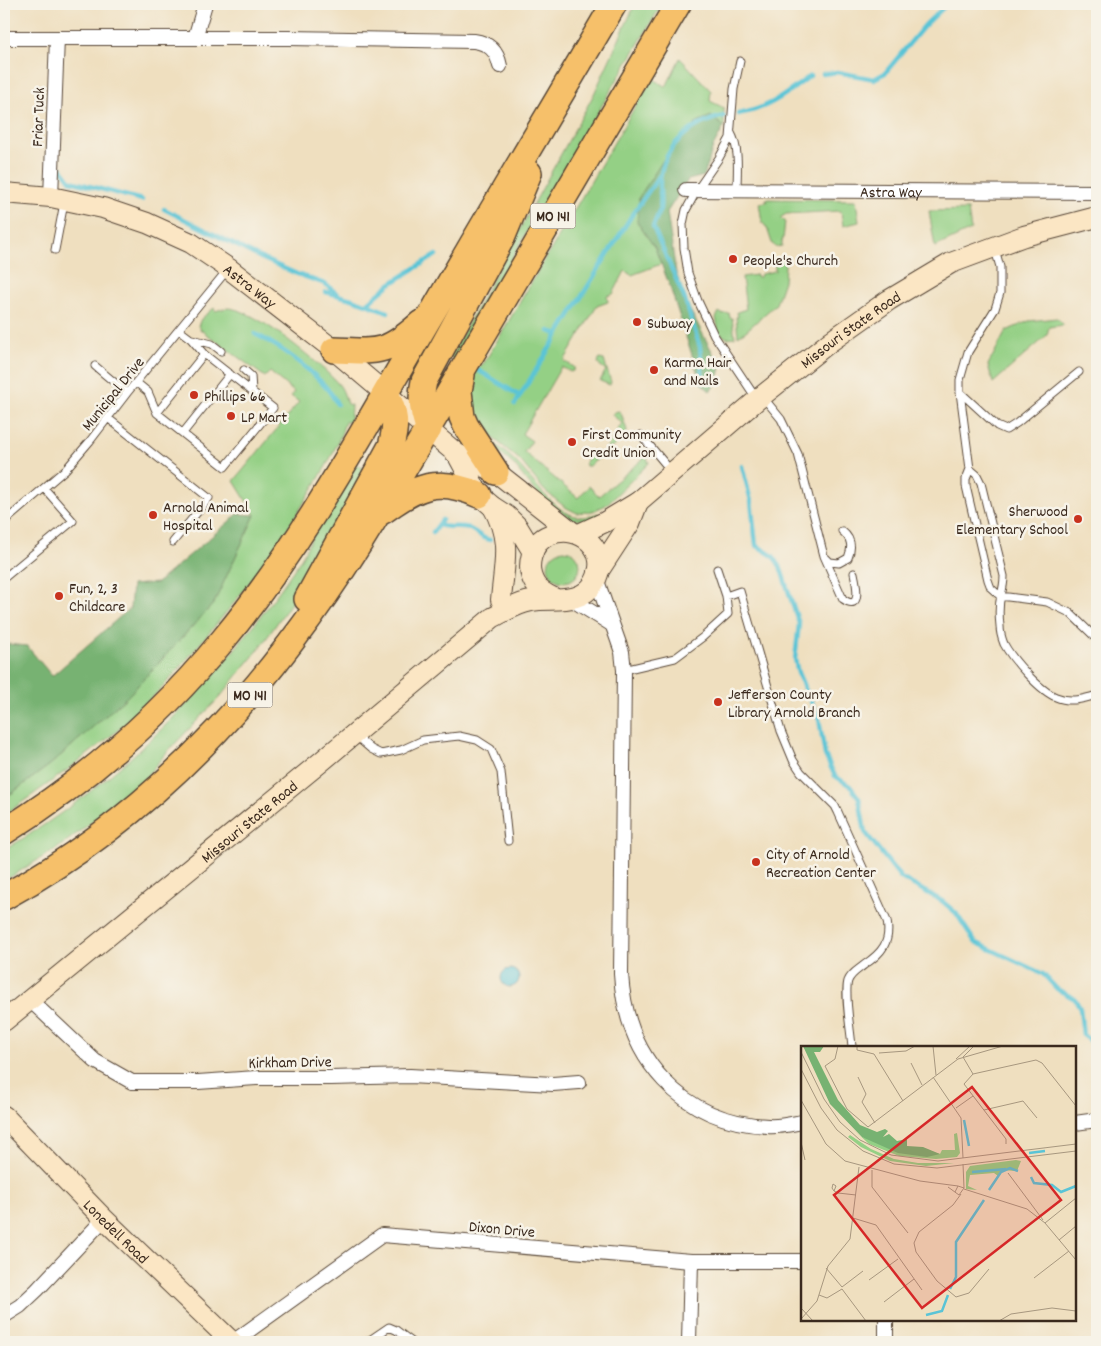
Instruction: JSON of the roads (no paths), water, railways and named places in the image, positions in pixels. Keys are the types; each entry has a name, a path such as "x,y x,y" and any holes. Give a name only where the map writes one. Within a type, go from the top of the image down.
{"highway":[{"path":"4,832 73,785 114,752 158,711 223,640 256,598 286,556 386,393 614,4"},
{"name":"MO 141","path":"4,897 56,865 139,804 214,734 267,675 326,596 377,516 678,4"},
{"path":"428,429 421,394 424,381 503,236 569,80"},
{"path":"334,350 373,351 383,349 402,340 432,313"},
{"path":"462,372 459,391 462,417 496,472"},
{"path":"267,675 391,446 396,430 396,418 386,393"},
{"path":"377,516 404,496 424,487 451,485 486,501"}],"street":[{"path":"195,38 205,4"},
{"path":"4,38 474,41 482,42 492,49 500,66"},
{"name":"Friar Tuck","path":"57,38 58,199"},
{"name":"Astra Way","path":"691,190 1097,192"},
{"name":"Astra Way","path":"4,193 58,199 116,212 147,222 191,243 228,268 334,350 456,454 486,501 518,526 532,555"},
{"name":"Missouri State Road","path":"575,532 605,522 638,502 831,341 889,300 950,263 1044,230 1097,217"},
{"name":"Astra Way","path":"456,454 496,472 575,532"},
{"path":"486,501 502,523 505,540 506,555 501,600"},
{"name":"Missouri State Road","path":"597,575 630,523 638,502"},
{"path":"611,624 564,599 544,594 535,584 530,571 532,555 536,545 546,536 558,531 575,532 588,539 593,546 597,554 597,575 611,624 622,652 624,670 621,974 622,992 628,1021 637,1043 650,1065 672,1088 690,1102 730,1120 750,1124 770,1126 801,1122"},
{"name":"Missouri State Road","path":"492,618 501,600 532,555"},
{"path":"564,599 578,597 587,591 597,575"},
{"name":"Missouri State Road","path":"4,1021 354,735 492,618 522,603 564,599"},
{"name":"Kirkham Drive","path":"30,1000 95,1061 132,1082 410,1076 552,1084 579,1082"},
{"name":"Lonedell Road","path":"4,1116 104,1219 233,1342"},
{"path":"1076,1123 1097,1120"},
{"path":"4,1316 20,1306 104,1219"},
{"name":"Dixon Drive","path":"233,1342 382,1235 691,1261 801,1261"},
{"path":"689,1342 691,1261"},
{"path":"886,1321 886,1342"}],"lane":[{"path":"740,61 734,89 731,133 728,144 691,190 686,210 684,248 688,273 698,301 714,335 760,399 781,419 798,454 824,556 843,599 847,602 853,602 858,594 854,573"},
{"path":"731,133 736,143 737,190"},
{"path":"55,250 58,199"},
{"path":"994,246 1000,268 1000,293 995,309 965,361 960,380 970,469 966,478 966,486 988,580 991,588 1000,596 1047,602 1070,613 1097,639"},
{"name":"Municipal Drive","path":"4,522 72,462 228,268"},
{"path":"137,383 148,392 157,413 225,467 273,408 204,354 191,339 179,330"},
{"path":"191,339 212,344 221,351"},
{"path":"157,413 204,354"},
{"path":"95,366 127,393"},
{"path":"244,370 251,376 252,391"},
{"path":"960,392 997,426 1006,430 1079,372"},
{"path":"183,433 230,374"},
{"path":"109,418 209,498 173,542"},
{"path":"641,435 672,472"},
{"path":"970,469 978,475 981,482 1004,576 1004,586 1000,596 1000,626 1004,643 1027,674 1056,697 1078,700 1097,695"},
{"path":"4,578 73,521 44,488"},
{"path":"824,556 834,563 839,563 848,558 851,544 848,536 842,531"},
{"path":"624,670 675,658 703,637 728,614 726,596 717,569"},
{"path":"726,596 740,591 773,704 793,760 801,772 831,802 838,812 887,920 889,931 886,944 876,956 853,974 848,981 847,992 852,1046"},
{"path":"354,735 371,750 381,754 401,750 423,740 459,736 477,740 491,749 501,772 508,841"},
{"path":"367,1342 389,1327 412,1342"}],"water":[{"path":"510,969 516,972 519,978 516,984 510,987 504,984 501,978 504,972"}],"waterway":[{"path":"823,74 837,72 874,79 885,73 925,25 947,4"},
{"path":"738,114 768,105 810,76"},
{"path":"703,382 700,347 684,297 653,227 660,209 661,173 669,152 692,129 724,116"},
{"path":"62,169 71,181 142,200"},
{"path":"515,404 632,215 660,175"},
{"path":"164,209 261,258 325,284 340,296"},
{"path":"367,304 390,284 436,255"},
{"path":"326,292 388,312"},
{"path":"549,331 558,334"},
{"path":"255,334 277,346 313,374 323,384 337,404"},
{"path":"478,370 520,396"},
{"path":"742,466 751,501 756,545 773,556 780,566 799,624 795,659 798,673 819,719 825,755 835,776 850,786 859,798 865,832 901,878 942,901 956,913 975,942 1043,974 1057,989 1075,999 1080,1008 1083,1035 1097,1046"},
{"path":"433,532 442,520"},
{"path":"439,525 468,528 490,540"}],"place":[{"name":"People's Church","path":"733,259"},
{"name":"Subway","path":"637,322"},
{"name":"Karma Hair and Nails","path":"654,370"},
{"name":"Phillips 66","path":"194,395"},
{"name":"LP Mart","path":"231,416"},
{"name":"First Community Credit Union","path":"572,442"},
{"name":"Arnold Animal Hospital","path":"153,515"},
{"name":"Sherwood Elementary School","path":"1078,519"},
{"name":"Fun, 2, 3 Childcare","path":"59,596"},
{"name":"Jefferson County Library Arnold Branch","path":"718,702"},
{"name":"City of Arnold Recreation Center","path":"756,862"}]}
